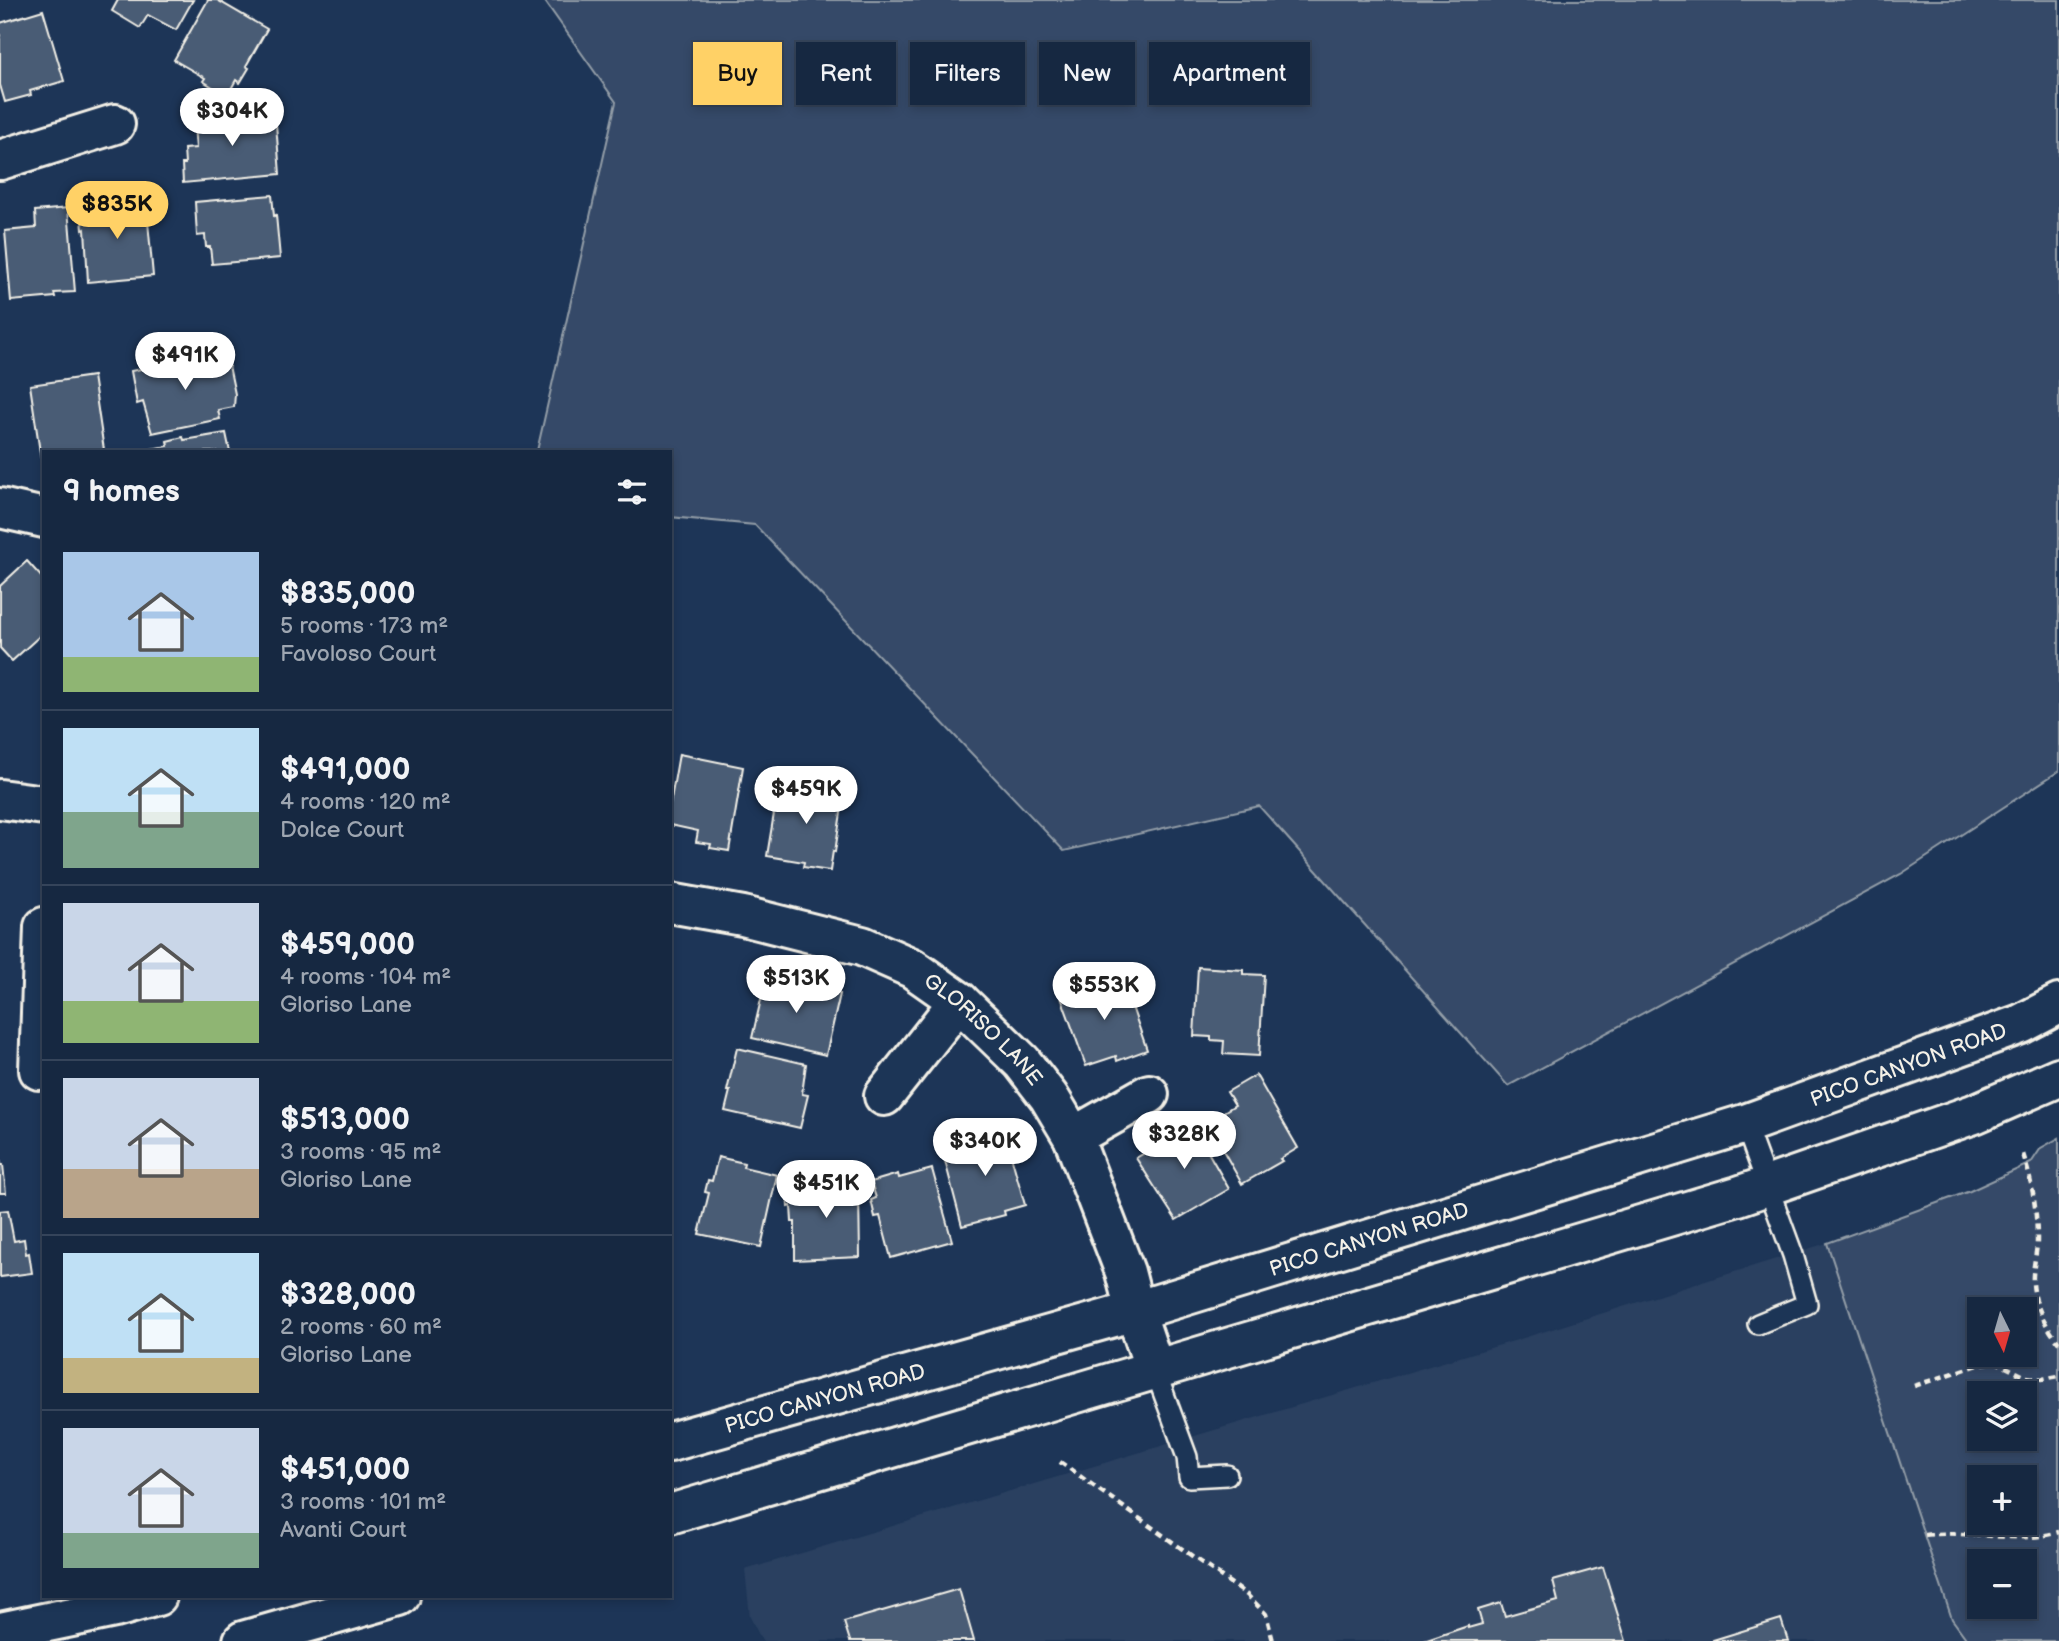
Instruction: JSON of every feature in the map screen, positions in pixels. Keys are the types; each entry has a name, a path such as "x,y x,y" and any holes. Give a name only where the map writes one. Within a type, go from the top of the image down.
{"main road":[{"path":"0,160 115,124"},
{"path":"0,508 42,518"},
{"path":"0,799 42,805"},
{"name":"GLORISO LANE","path":"672,903 743,916 862,946 912,968 959,1001 1021,1062 1049,1097 1073,1137 1121,1261 1155,1370"},
{"path":"39,1070 42,984"},
{"path":"884,1096 959,1001"},
{"name":"PICO CANYON ROAD","path":"672,1441 1135,1311 1745,1124 2021,1024 2059,1004"},
{"path":"672,1513 1767,1186 1974,1114 2059,1077"},
{"path":"1073,1137 1149,1094"},
{"path":"0,1632 150,1598"},
{"path":"243,1641 393,1598"}],"lane":[{"path":"1745,1124 1793,1255 1807,1304 1758,1324"},
{"path":"1155,1370 1187,1457 1189,1477 1227,1475"}],"path":[{"path":"2023,1154 2034,1188 2037,1240 2033,1284 2038,1305 2059,1343"},
{"path":"1914,1386 1981,1364 1996,1362 2026,1377 2042,1379 2059,1376"},
{"path":"1060,1462 1247,1595 1266,1614 1273,1641"},
{"path":"1925,1535 1941,1533 2008,1538 2059,1532"}],"shaded area":[{"path":"544,0 2059,0 2059,771 1901,874 1508,1086 1259,806 1064,851 755,525 672,517 672,450 537,450 616,102"},
{"path":"2059,1138 2059,1641 1968,1641 1952,1619 1827,1243 1970,1191 2031,1163 2041,1148"},
{"path":"1827,1243 1952,1619 1969,1641 762,1641 750,1617 745,1570 1517,1340"}],"building":[{"path":"118,0 193,0 176,30 148,15 140,28 112,11"},
{"path":"208,0 217,0 267,29 246,66 249,68 240,83 236,80 227,96 203,81 205,78 174,60"},
{"path":"43,10 64,81 30,91 31,95 5,102 0,85 0,23"},
{"path":"265,110 266,125 276,124 280,174 183,183 184,149 196,148 193,117"},
{"path":"272,195 280,258 212,264 205,235 197,236 195,202"},
{"path":"146,200 153,276 88,282 81,208"},
{"path":"68,208 75,292 54,293 55,297 11,301 5,231 36,228 35,211"},
{"path":"215,352 224,353 228,361 235,394 234,407 218,410 220,419 152,433 143,402 137,404 131,371 205,356 206,362"},
{"path":"93,376 104,450 42,450 41,459 30,385"},
{"path":"226,433 230,450 150,450 168,446 167,441 183,437 184,440"},
{"path":"27,561 42,578 42,634 12,661 0,648 0,586"},
{"path":"679,754 743,767 729,851 710,848 711,844 696,842 698,831 672,825 672,794"},
{"path":"779,783 844,793 830,871 803,867 804,862 767,856"},
{"path":"1198,967 1243,970 1243,974 1264,975 1259,1056 1223,1054 1224,1041 1194,1036"},
{"path":"767,974 840,994 826,1055 752,1038"},
{"path":"1121,975 1147,1050 1117,1061 1116,1056 1086,1066 1061,997"},
{"path":"737,1048 806,1064 802,1094 808,1095 800,1128 725,1111"},
{"path":"1256,1075 1298,1148 1280,1159 1282,1161 1242,1184 1207,1122 1235,1105 1227,1092"},
{"path":"1191,1122 1200,1137 1205,1135 1213,1149 1208,1152 1229,1189 1176,1220 1136,1158"},
{"path":"1002,1124 1025,1205 1004,1211 1005,1215 962,1226 944,1157 975,1148 972,1137 986,1133 985,1129"},
{"path":"718,1157 744,1163 743,1167 777,1175 761,1247 699,1234 709,1193 705,1192 708,1180 712,1181"},
{"path":"0,1159 3,1165 6,1193 0,1193"},
{"path":"932,1169 952,1241 891,1258 880,1216 875,1217 871,1200 876,1198 871,1182 898,1174 899,1178"},
{"path":"852,1178 853,1196 859,1195 860,1257 795,1260 795,1222 792,1222 791,1206 788,1207 787,1188 823,1186 823,1179"},
{"path":"8,1210 14,1241 24,1239 32,1273 0,1277 0,1211"},
{"path":"1603,1567 1626,1641 1424,1641 1482,1624 1478,1610 1501,1603 1505,1616 1558,1601 1553,1581"},
{"path":"959,1589 974,1641 850,1641 844,1622"},
{"path":"1781,1619 1788,1641 1713,1641 1713,1640"}]}
